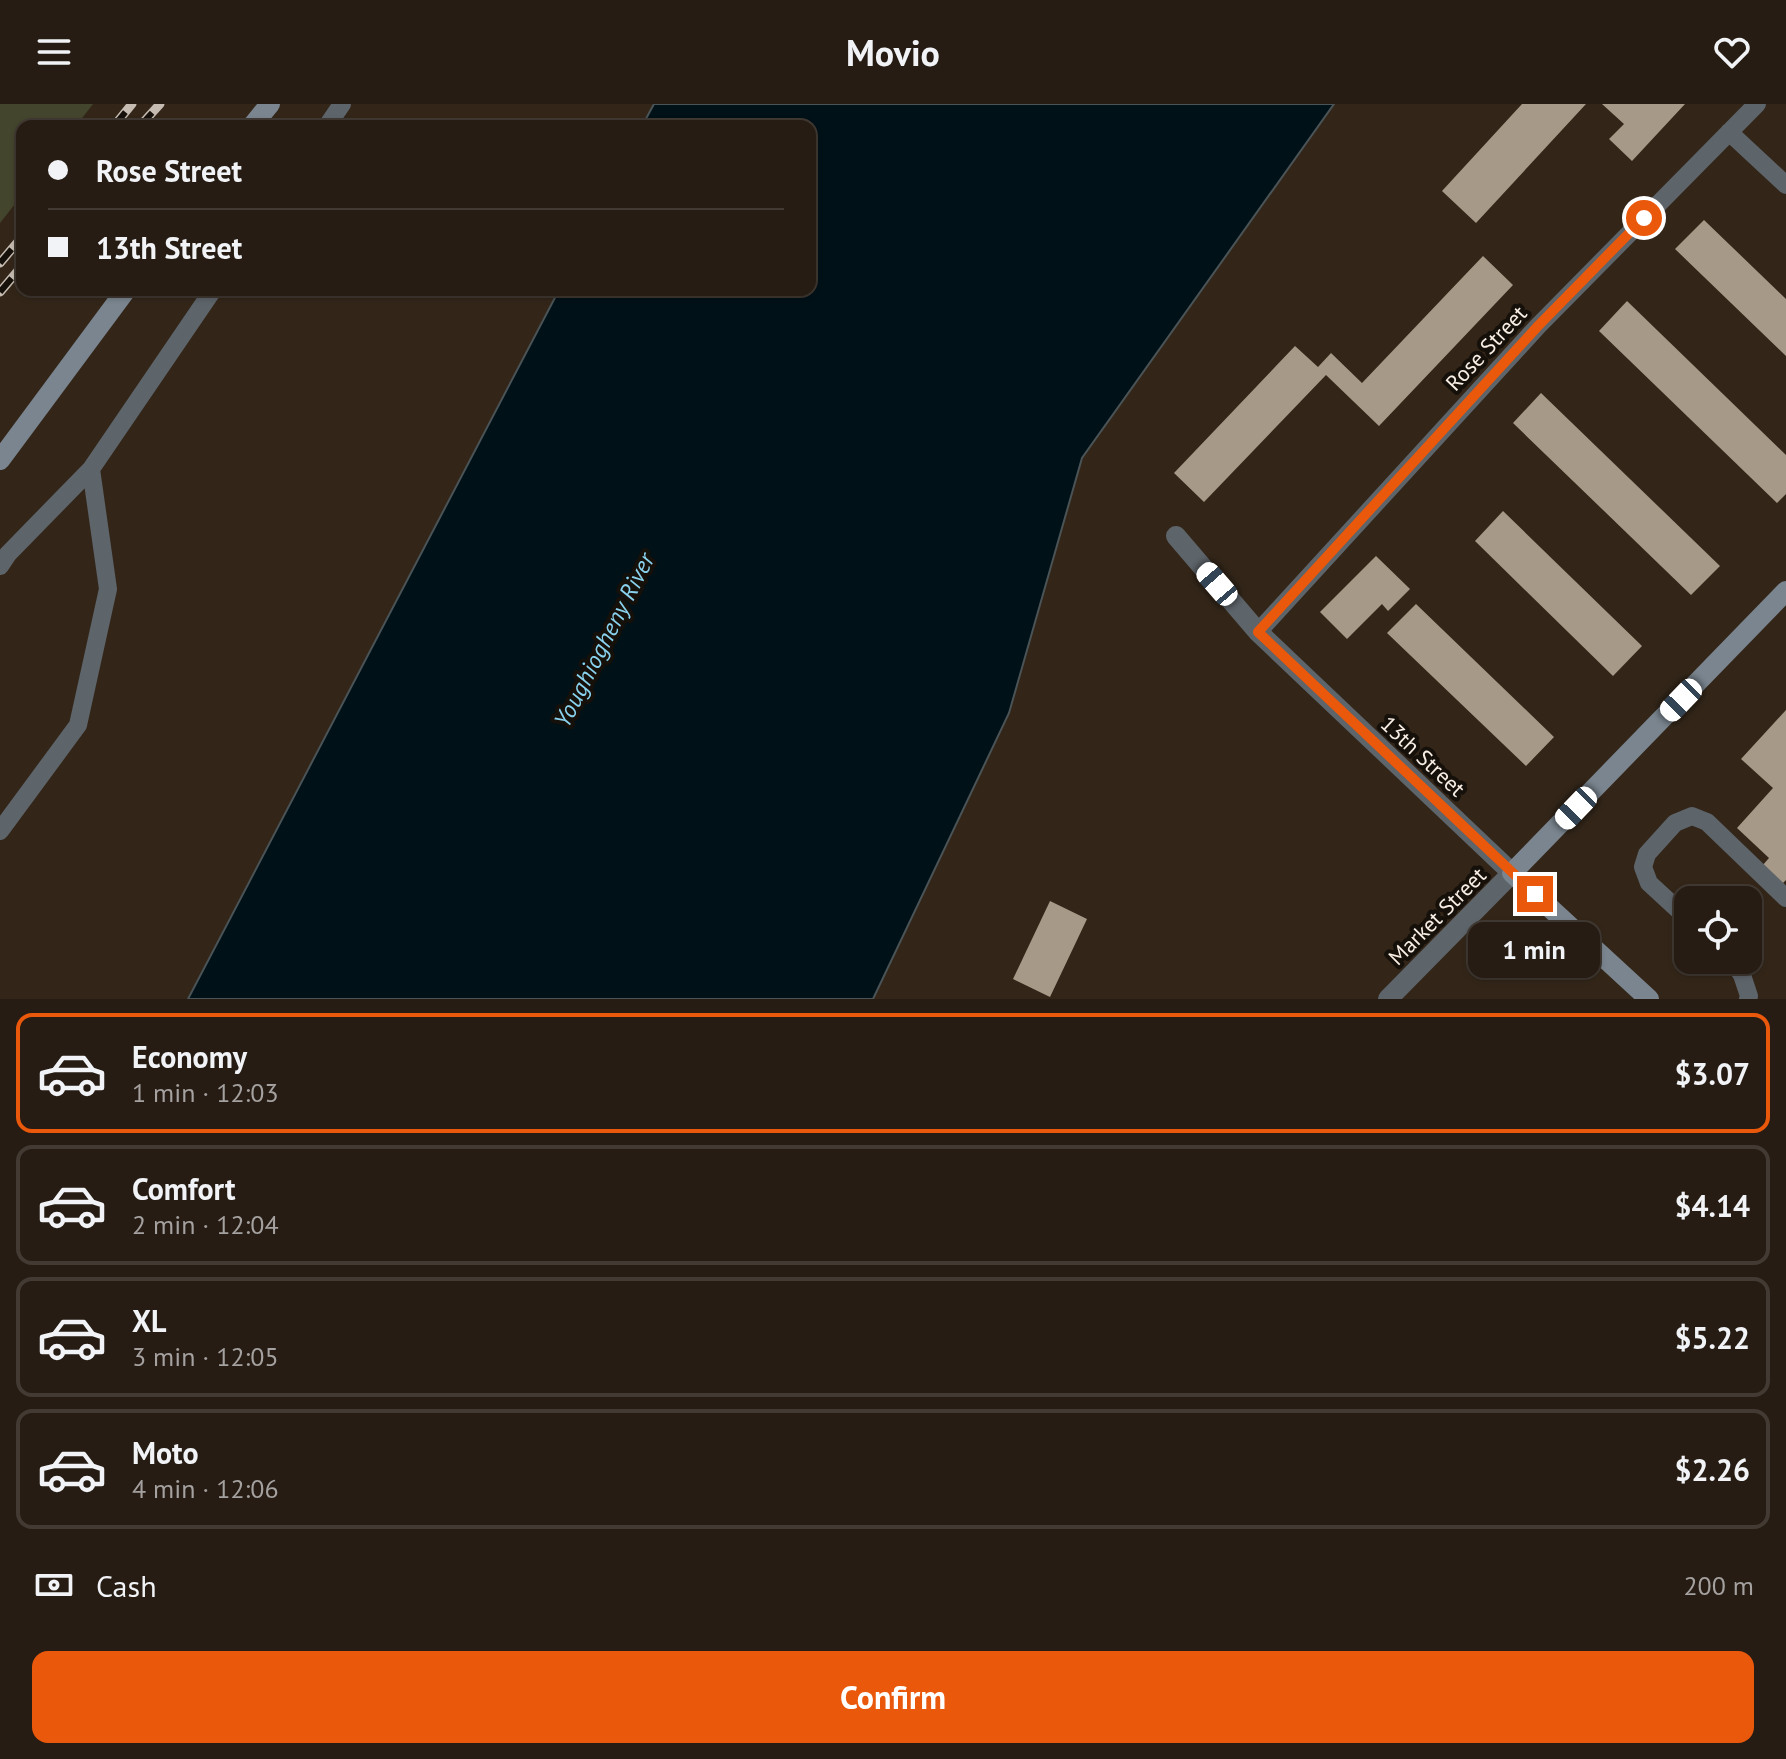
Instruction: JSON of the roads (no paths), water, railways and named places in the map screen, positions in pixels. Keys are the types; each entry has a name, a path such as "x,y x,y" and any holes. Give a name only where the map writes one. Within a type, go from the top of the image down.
{"main road":[{"path":"257,120 270,104"},
{"path":"0,460 122,296"},
{"name":"Market Street","path":"1512,873 1786,591"},
{"name":"13th Street","path":"1512,873 1649,999"}],"street":[{"name":"13th Street","path":"1176,536 1258,632 1512,873"},
{"name":"Market Street","path":"1388,999 1512,873"}],"lane":[{"name":"Rose Street","path":"1258,632 1538,326 1757,104"},
{"path":"1729,132 1786,185"},
{"path":"0,566 91,469 209,296"},
{"path":"0,831 78,725 108,589 91,469"},
{"path":"1674,906 1649,883 1643,867 1647,854 1675,823 1692,816 1707,822 1786,898"},
{"path":"1741,974 1748,999"}],"water":[{"name":"Youghiogheny River","path":"654,104 1334,104 1082,458 1009,713 873,999 188,999 556,296 816,296 816,120 645,120"}],"railway":[{"path":"119,120 132,104"},
{"path":"145,120 160,104"},
{"path":"0,263 16,244"},
{"path":"0,292 16,273"}]}
